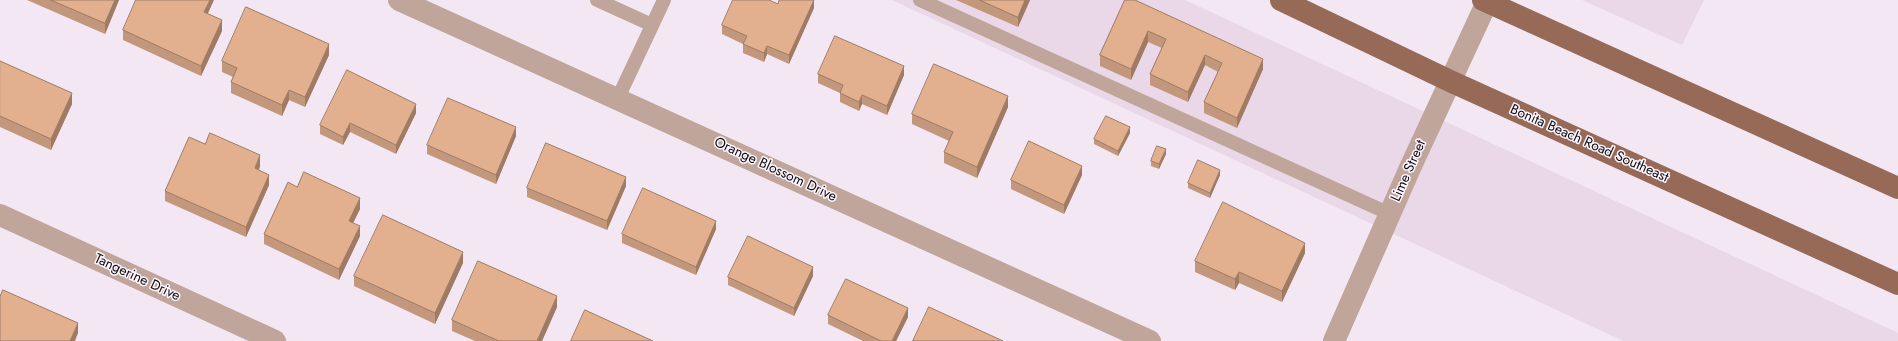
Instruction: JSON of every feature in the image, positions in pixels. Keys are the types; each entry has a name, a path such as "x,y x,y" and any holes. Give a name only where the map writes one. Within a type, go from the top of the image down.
{"main road":[{"name":"Bonita Beach Road Southeast","path":"1281,0 1450,81 1898,284"},
{"path":"1486,1 1898,188"}],"street":[{"name":"Orange Blossom Drive","path":"399,0 618,98 1150,341"},
{"name":"Lime Street","path":"1334,341 1486,1"},
{"name":"Tangerine Drive","path":"0,215 275,341"}],"lane":[{"path":"597,0 652,25"},
{"path":"618,98 664,0"},
{"path":"920,0 1390,214"}],"shaded area":[{"path":"892,0 1185,0 1898,333 1898,341 1623,341"},
{"path":"1582,0 1704,0 1682,45"}],"building":[{"path":"51,0 115,0 105,23"},
{"path":"136,0 210,0 204,12 222,20 201,66 123,30"},
{"path":"733,0 769,0 778,4 779,0 814,0 789,55 767,46 764,53 743,44 747,36 722,25"},
{"path":"980,0 1025,0 1018,17"},
{"path":"1125,0 1135,0 1263,59 1237,118 1204,102 1222,63 1205,55 1188,92 1150,74 1166,39 1148,31 1131,69 1100,55"},
{"path":"246,7 329,44 305,97 289,90 282,105 231,82 237,68 222,61"},
{"path":"835,36 904,66 887,106 862,95 859,102 840,93 843,85 818,74"},
{"path":"0,61 72,93 51,139 0,116"},
{"path":"934,64 1008,96 977,167 944,152 953,132 912,114"},
{"path":"347,70 416,104 396,145 350,123 343,137 320,125"},
{"path":"448,98 516,127 496,175 427,145"},
{"path":"1106,116 1130,127 1118,151 1094,139"},
{"path":"210,133 260,155 255,168 269,175 246,227 165,191 189,137 205,144"},
{"path":"1029,141 1082,166 1064,205 1011,180"},
{"path":"546,143 626,177 607,221 527,188"},
{"path":"1157,146 1166,149 1159,164 1151,161"},
{"path":"1198,160 1220,170 1210,193 1188,183"},
{"path":"304,172 360,198 349,221 360,226 339,269 264,234 288,182 297,187"},
{"path":"643,188 716,221 696,267 622,234"},
{"path":"1223,202 1305,243 1282,291 1239,272 1235,279 1195,261"},
{"path":"383,215 463,252 435,313 354,276"},
{"path":"748,236 813,267 794,308 728,277"},
{"path":"478,261 557,296 537,341 499,341 452,320"},
{"path":"846,279 908,308 892,341 881,341 828,315"},
{"path":"3,290 78,323 70,341 0,341 0,297"},
{"path":"929,307 1003,341 913,341"},
{"path":"585,310 653,341 571,341"}]}
